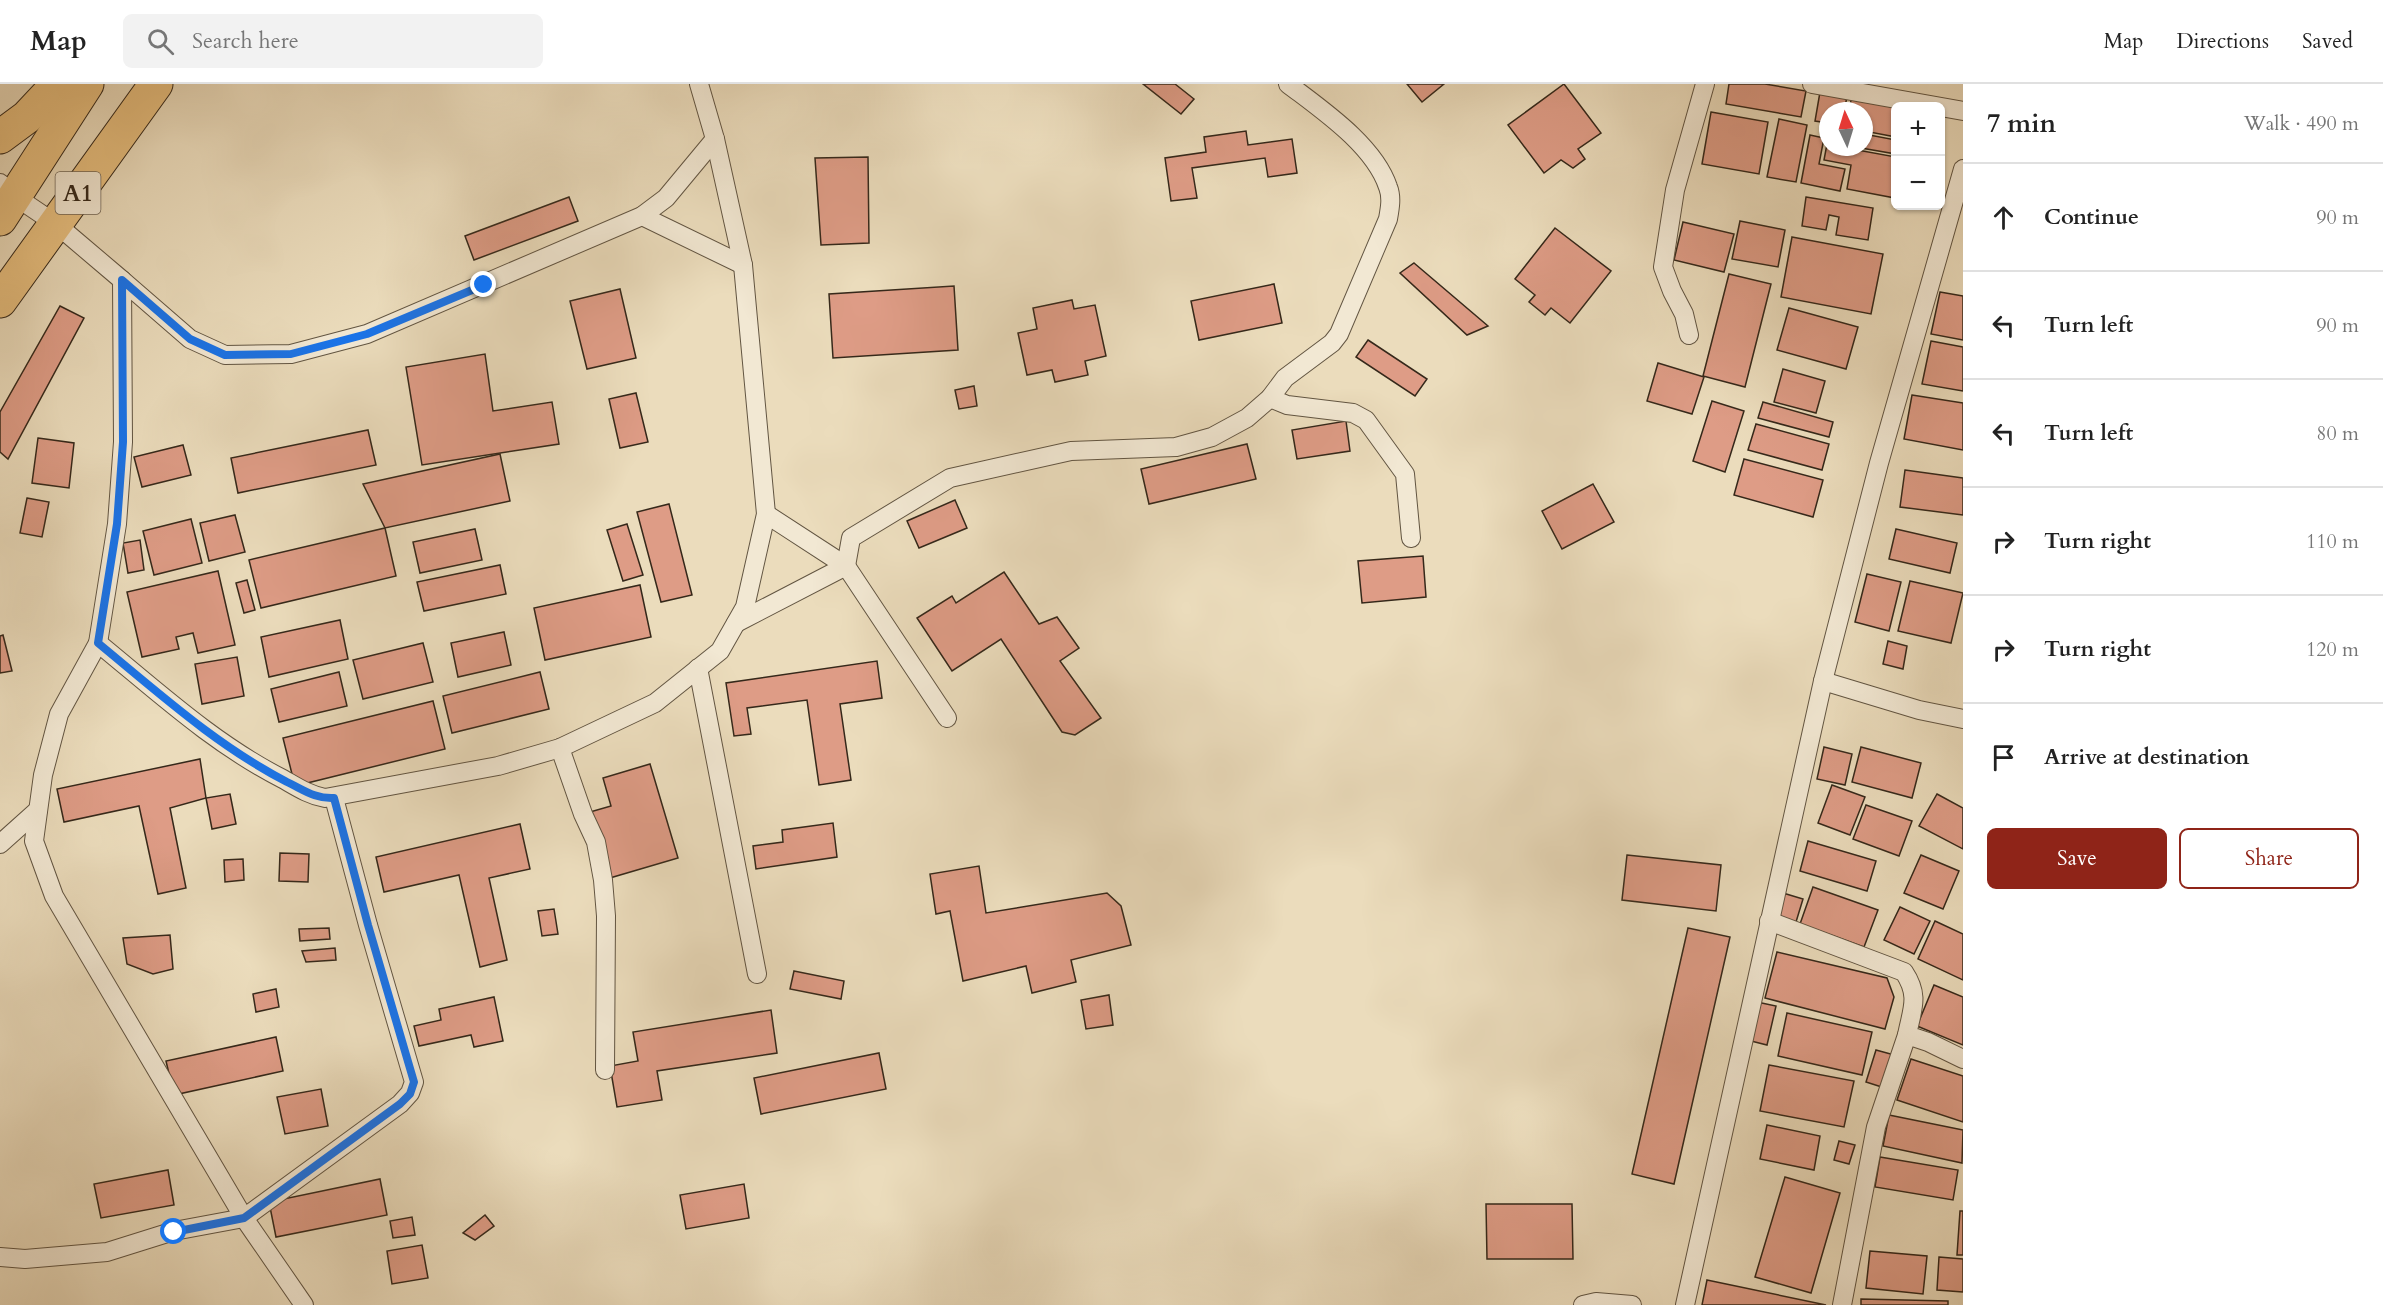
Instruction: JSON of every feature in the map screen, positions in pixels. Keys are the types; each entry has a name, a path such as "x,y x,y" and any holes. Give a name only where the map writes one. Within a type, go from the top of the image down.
{"highway":[{"path":"0,137 27,117 58,84"},
{"name":"A1","path":"5,199 87,84"},
{"name":"A1","path":"0,301 156,84"}],"street":[{"path":"98,643 208,734 260,768 313,796 334,798 498,766 560,748 655,703 720,651 745,608 766,514 743,265 715,139 699,84"},
{"path":"846,566 851,538 950,478 1071,451 1176,447 1212,437 1247,418 1270,398 1285,378 1332,343 1339,334 1388,219 1391,201 1389,188 1378,165 1340,124 1288,84"},
{"path":"1689,334 1684,314 1663,267 1675,190 1705,84"},
{"path":"1812,84 1963,111"},
{"path":"5,199 56,224 190,339 225,355 291,354 367,334 642,216 666,198 715,139"},
{"path":"1685,1305 1823,681 1879,464 1962,178"},
{"path":"642,216 743,265"},
{"path":"122,280 123,442 117,524 98,643 59,714 43,775 34,841 54,896 244,1218 304,1305"},
{"path":"1270,398 1287,405 1353,412 1366,420 1405,474 1411,538"},
{"path":"766,514 846,566 946,718"},
{"path":"736,623 846,566"},
{"path":"698,668 757,974"},
{"path":"1823,681 1919,710 1963,719"},
{"path":"560,748 583,814 596,842 603,880 606,916 605,1070"},
{"path":"0,1257 25,1259 107,1252 174,1232 244,1218 400,1104 410,1094 414,1082 334,798"},
{"path":"0,844 38,810"},
{"path":"1769,921 1904,972 1914,987 1914,1004 1907,1035 1876,1128 1842,1305"},
{"path":"1907,1035 1928,1042 1963,1059"},
{"path":"1583,1305 1596,1302 1632,1305"}],"building":[{"path":"1143,84 1175,84 1194,99 1181,114"},
{"path":"1407,84 1444,84 1422,102"},
{"path":"1564,84 1601,133 1578,149 1585,159 1573,168 1561,160 1544,173 1508,125"},
{"path":"1729,84 1765,84 1806,91 1801,117 1726,104"},
{"path":"1820,92 1847,97 1846,102 1819,102 1819,122 1815,121"},
{"path":"1852,95 1891,105 1891,136 1873,133 1873,102 1851,102"},
{"path":"1711,112 1768,122 1759,174 1702,164"},
{"path":"1779,119 1807,125 1796,182 1767,177"},
{"path":"1246,131 1248,145 1292,139 1297,173 1268,177 1265,158 1192,168 1197,198 1171,201 1165,158 1206,152 1204,137"},
{"path":"1810,135 1819,137 1819,164 1845,169 1840,191 1801,183"},
{"path":"1873,136 1891,139 1891,153 1873,150"},
{"path":"1873,153 1891,156 1891,197 1847,189 1851,165 1824,160 1825,156 1873,156"},
{"path":"868,157 869,243 821,245 815,158"},
{"path":"569,197 578,221 474,260 465,236"},
{"path":"1806,197 1873,208 1868,240 1836,235 1839,217 1829,215 1826,230 1802,226"},
{"path":"1740,221 1785,230 1778,267 1732,259"},
{"path":"1683,222 1734,234 1724,272 1674,260"},
{"path":"1555,228 1611,271 1570,323 1551,308 1545,315 1529,302 1535,295 1515,279"},
{"path":"1792,237 1883,254 1871,314 1781,297"},
{"path":"1414,263 1488,326 1467,335 1400,273"},
{"path":"1729,274 1771,284 1745,387 1703,376"},
{"path":"1274,284 1282,323 1199,340 1191,301"},
{"path":"954,286 958,350 833,358 829,294"},
{"path":"620,289 636,358 587,369 570,301"},
{"path":"1940,292 1963,296 1963,340 1931,334"},
{"path":"1072,300 1074,309 1095,305 1106,356 1085,361 1088,375 1055,382 1052,370 1027,375 1018,333 1037,329 1033,308"},
{"path":"60,306 84,318 8,459 0,452 0,412"},
{"path":"1789,308 1858,327 1846,369 1777,350"},
{"path":"1368,340 1427,379 1415,396 1356,357"},
{"path":"1931,341 1963,347 1963,391 1922,384"},
{"path":"485,354 493,411 552,402 559,444 422,465 406,367"},
{"path":"1658,363 1704,377 1692,414 1647,401"},
{"path":"1783,369 1825,381 1816,413 1774,402"},
{"path":"974,386 977,406 959,409 955,390"},
{"path":"636,393 648,442 620,448 609,399"},
{"path":"1912,395 1963,403 1963,450 1904,439"},
{"path":"1712,401 1744,411 1725,472 1693,461"},
{"path":"1763,402 1833,422 1829,437 1758,418"},
{"path":"1346,421 1350,451 1297,459 1292,430"},
{"path":"1756,424 1829,444 1822,470 1748,450"},
{"path":"368,430 376,465 238,493 231,458"},
{"path":"38,438 74,443 69,488 32,483"},
{"path":"1247,444 1256,479 1149,504 1141,469"},
{"path":"183,445 191,475 142,487 134,457"},
{"path":"500,454 510,501 385,528 363,484"},
{"path":"1744,459 1823,480 1813,517 1734,495"},
{"path":"1905,470 1963,478 1963,515 1900,507"},
{"path":"1593,484 1614,522 1562,549 1542,511"},
{"path":"27,498 49,502 42,537 20,533"},
{"path":"955,500 967,528 919,548 907,521"},
{"path":"669,504 692,595 661,602 637,512"},
{"path":"235,515 245,552 209,561 200,523"},
{"path":"191,519 202,563 154,575 143,531"},
{"path":"627,524 643,575 623,581 607,530"},
{"path":"385,528 396,576 261,608 249,560"},
{"path":"475,529 482,560 420,573 413,542"},
{"path":"1896,529 1957,543 1950,573 1889,559"},
{"path":"140,540 144,570 128,573 123,543"},
{"path":"1423,556 1426,597 1362,603 1358,561"},
{"path":"500,565 506,594 424,611 417,582"},
{"path":"218,571 235,645 198,653 193,633 176,637 179,649 142,657 127,592"},
{"path":"1004,572 1039,624 1057,617 1079,648 1060,661 1101,718 1075,735 1062,732 1001,639 952,671 917,618 952,596 956,603"},
{"path":"1867,574 1901,582 1889,631 1855,622"},
{"path":"247,580 255,610 244,613 236,583"},
{"path":"1910,581 1963,593 1951,643 1898,631"},
{"path":"640,585 651,637 545,660 534,608"},
{"path":"340,620 348,659 269,677 261,637"},
{"path":"504,632 511,665 458,677 451,643"},
{"path":"3,635 12,671 0,673 0,636"},
{"path":"1888,641 1907,646 1903,669 1883,664"},
{"path":"423,643 433,682 363,699 353,660"},
{"path":"237,657 244,696 202,704 195,664"},
{"path":"877,661 882,698 840,704 851,780 819,785 807,700 747,708 751,734 734,736 726,683"},
{"path":"339,672 347,706 279,722 271,689"},
{"path":"540,672 549,709 452,733 443,696"},
{"path":"433,701 445,749 295,786 283,738"},
{"path":"1824,747 1852,754 1845,785 1817,779"},
{"path":"1861,747 1921,763 1912,798 1852,782"},
{"path":"200,759 206,798 170,808 186,888 158,894 139,806 64,822 57,789"},
{"path":"650,764 678,858 603,880 583,814 611,806 603,778"},
{"path":"1832,785 1865,797 1850,835 1818,823"},
{"path":"230,794 236,824 212,829 206,798"},
{"path":"1937,794 1963,808 1963,849 1919,826"},
{"path":"1866,805 1912,821 1899,856 1853,839"},
{"path":"833,823 837,857 756,869 753,846 783,842 782,830"},
{"path":"520,824 530,869 489,878 507,960 480,967 459,875 384,892 376,857"},
{"path":"1808,841 1876,861 1867,891 1800,871"},
{"path":"280,853 309,854 308,882 279,881"},
{"path":"1627,855 1721,865 1716,911 1622,900"},
{"path":"1921,855 1959,871 1943,909 1904,893"},
{"path":"243,859 244,880 225,882 224,860"},
{"path":"979,866 986,913 1107,893 1121,906 1131,945 1071,960 1076,982 1032,993 1026,966 963,981 950,911 936,914 930,874"},
{"path":"1813,887 1878,910 1864,947 1800,924"},
{"path":"1783,893 1803,899 1796,922 1776,915"},
{"path":"1900,907 1930,921 1914,954 1884,940"},
{"path":"554,909 558,934 542,936 538,911"},
{"path":"1935,921 1963,934 1963,980 1918,959"},
{"path":"329,928 330,939 300,941 299,929"},
{"path":"1688,928 1730,937 1674,1184 1632,1174"},
{"path":"170,935 173,969 153,974 127,964 123,938"},
{"path":"335,948 336,960 306,962 302,951"},
{"path":"1777,952 1887,978 1894,997 1885,1029 1765,998"},
{"path":"794,971 844,981 841,999 790,989"},
{"path":"1934,985 1963,997 1963,1045 1917,1026"},
{"path":"276,989 279,1007 256,1012 253,994"},
{"path":"1109,995 1113,1025 1086,1029 1081,1000"},
{"path":"494,997 503,1041 474,1047 471,1035 419,1046 414,1026 441,1020 439,1009"},
{"path":"1757,1002 1776,1006 1767,1045 1747,1040"},
{"path":"771,1010 777,1053 657,1071 662,1100 617,1107 610,1066 638,1061 633,1032"},
{"path":"1787,1013 1872,1032 1862,1075 1778,1056"},
{"path":"276,1037 283,1071 174,1095 166,1061"},
{"path":"1876,1050 1898,1056 1888,1089 1866,1082"},
{"path":"879,1053 886,1089 761,1114 754,1078"},
{"path":"1911,1059 1963,1076 1963,1122 1897,1100"},
{"path":"1769,1065 1854,1081 1844,1127 1760,1111"},
{"path":"321,1089 328,1126 285,1134 277,1097"},
{"path":"1889,1115 1963,1130 1962,1163 1883,1146"},
{"path":"1767,1125 1820,1136 1814,1170 1760,1159"},
{"path":"1839,1141 1855,1145 1849,1164 1834,1160"},
{"path":"1880,1157 1958,1170 1953,1200 1875,1187"},
{"path":"168,1170 174,1205 101,1218 94,1184"},
{"path":"1785,1177 1840,1193 1811,1293 1755,1277"},
{"path":"380,1179 387,1215 276,1237 269,1202"},
{"path":"744,1184 749,1218 686,1229 680,1195"},
{"path":"1486,1204 1572,1204 1573,1259 1487,1259"},
{"path":"1960,1211 1963,1211 1963,1255 1957,1255"},
{"path":"485,1215 494,1226 475,1240 463,1233"},
{"path":"412,1217 415,1235 393,1238 390,1221"},
{"path":"422,1245 428,1278 392,1284 387,1251"},
{"path":"1870,1251 1927,1256 1923,1294 1866,1288"},
{"path":"1939,1257 1963,1259 1963,1292 1937,1290"},
{"path":"1707,1280 1826,1305 1702,1305"},
{"path":"1861,1299 1948,1301 1948,1305 1861,1305"}],"route":[{"path":"174,1232 244,1218 269,1202 400,1104 410,1094 414,1082 334,798 313,796 260,768 208,734 98,643 117,524 123,442 122,280 190,339 225,355 291,354 367,334 484,285"}]}
